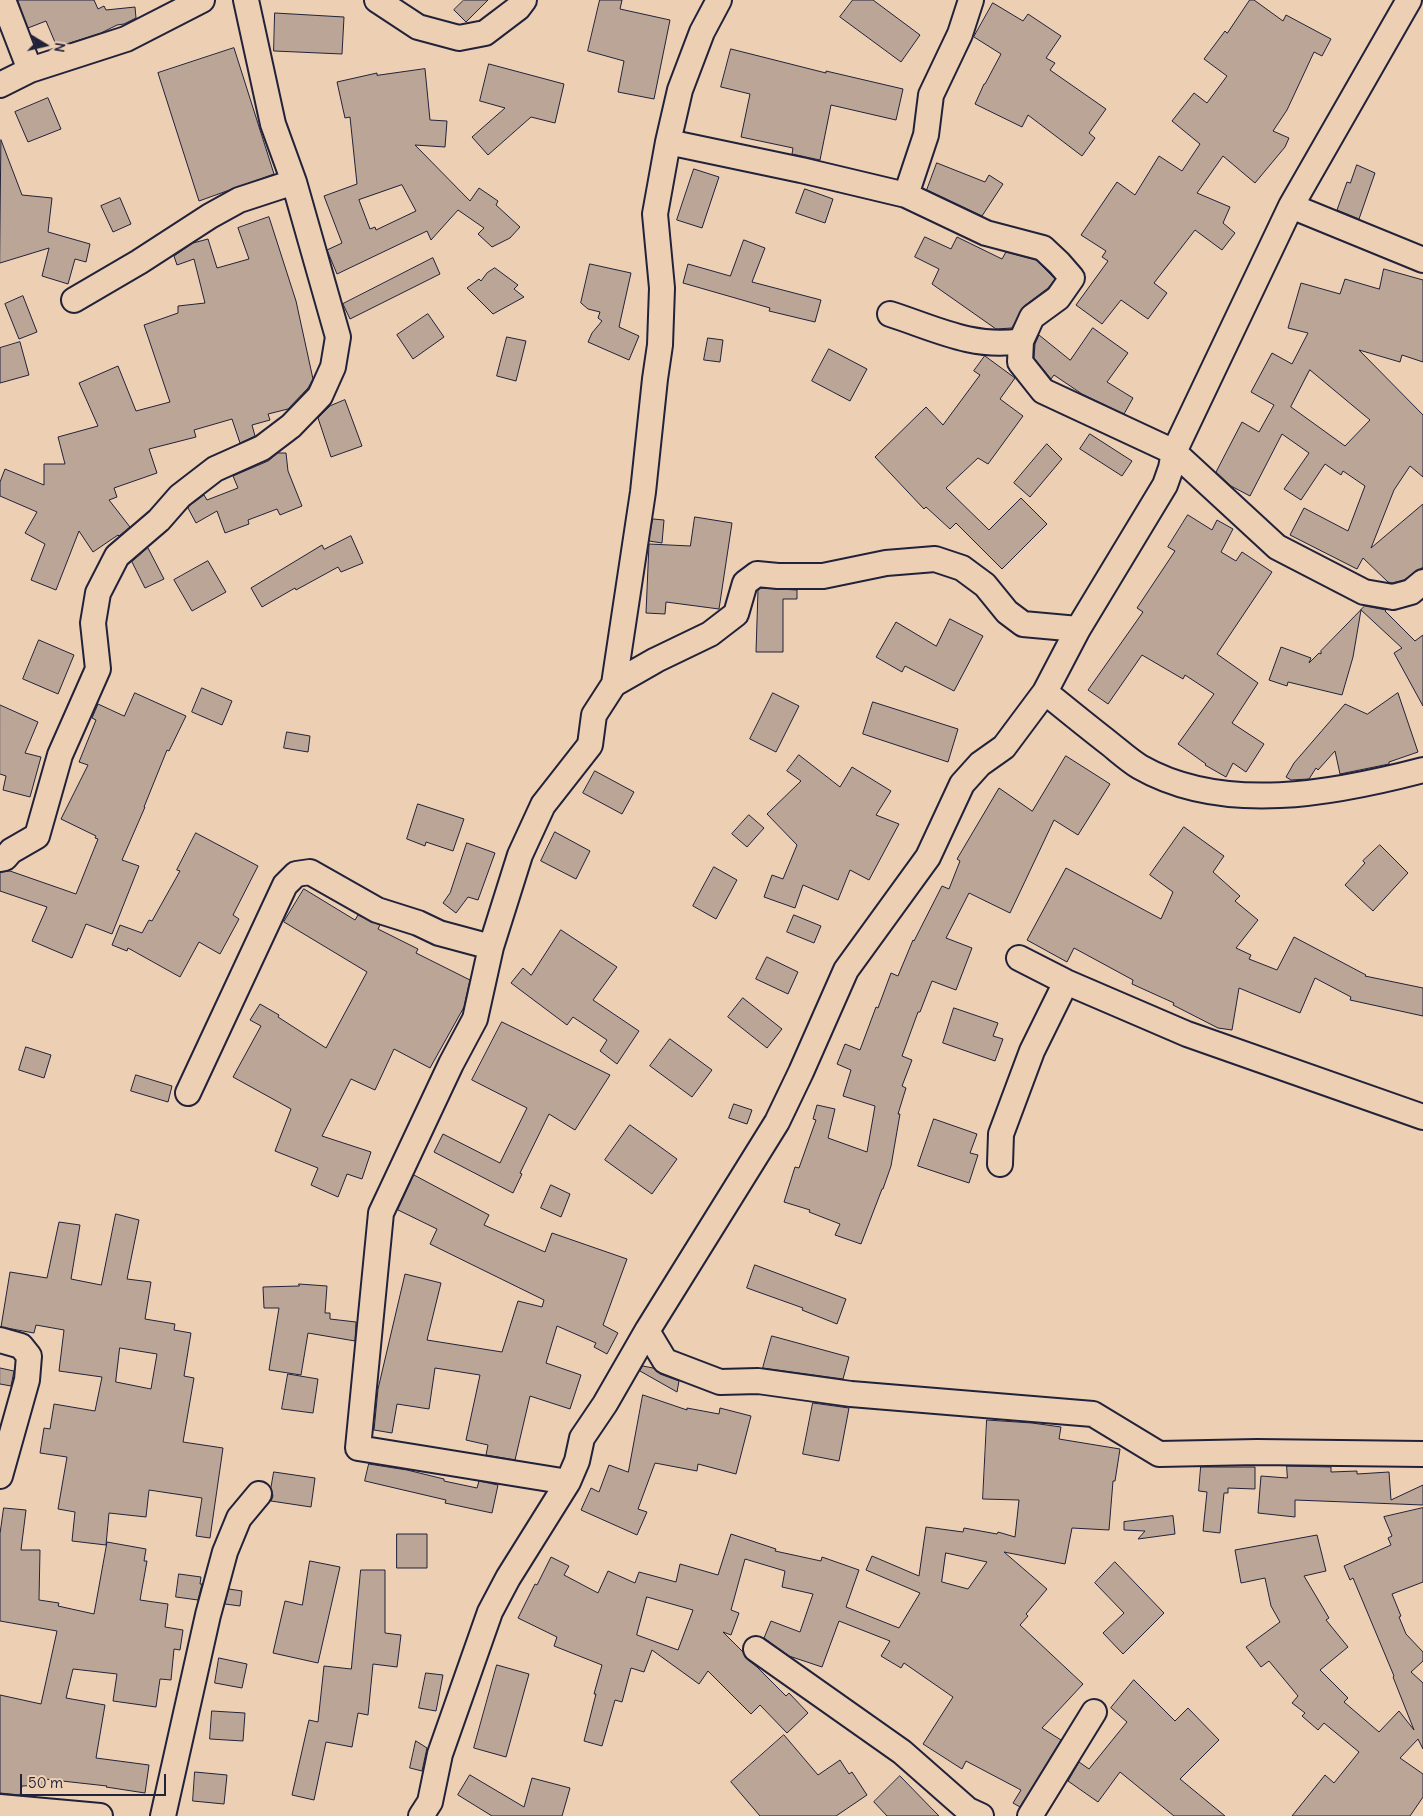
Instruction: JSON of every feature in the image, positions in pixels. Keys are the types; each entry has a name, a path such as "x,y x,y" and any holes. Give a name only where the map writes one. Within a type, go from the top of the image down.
{"street":[{"path":"3,0 30,70"},
{"path":"0,85 30,70 126,39 202,0"},
{"path":"0,860 5,858 11,851 37,836 60,755 98,669 93,623 98,592 117,556 159,520 180,496 214,469 262,448 291,426 320,396 333,367 338,337 294,182 273,124 246,0"},
{"path":"377,0 418,27 459,38 484,33 518,8 524,0"},
{"path":"568,1482 358,1448 381,1213 451,1064 476,1019 491,947 520,855 543,805 590,745 594,716 614,684 643,492 660,345 662,288 655,214 680,90 702,32 719,0"},
{"path":"906,195 926,135 931,95 960,34 971,0"},
{"path":"420,1816 430,1802 440,1754 490,1612 508,1578 545,1522 568,1482 577,1461 582,1438 605,1404 647,1331 777,1122 846,970 928,856 962,784 980,764 1004,747 1044,692 1078,629 1165,485 1174,452 1291,206 1410,0"},
{"path":"668,142 801,170 906,195 986,233 1043,248 1059,262 1072,278 1058,298 1032,317 1021,341 1020,362 1042,391 1174,452 1277,547 1346,583 1364,592 1392,597 1411,592 1423,582"},
{"path":"74,300 239,200 294,182"},
{"path":"1291,206 1423,260"},
{"path":"890,314 962,339 1005,344 1021,341"},
{"path":"614,684 656,660 710,634 736,614 745,582 757,574 823,576 886,563 934,559 962,568 985,585 1007,612 1023,624 1078,629"},
{"path":"1044,692 1139,767 1170,781 1210,792 1275,796 1341,788 1421,773"},
{"path":"188,1093 285,885 296,874 310,872 377,910 418,923 439,933 491,947"},
{"path":"1019,958 1066,982 1187,1034 1423,1116"},
{"path":"1000,1164 1001,1134 1032,1051 1066,982"},
{"path":"647,1331 665,1362 720,1382 758,1381 851,1394 1092,1414 1159,1454 1257,1452 1423,1454"},
{"path":"0,1340 21,1346 29,1356 27,1380 0,1476"},
{"path":"163,1816 208,1616 225,1552 239,1518 259,1494"},
{"path":"756,1649 902,1752 970,1814"},
{"path":"1030,1816 1094,1712"},
{"path":"0,1807 100,1816"}],"building":[{"path":"18,0 94,0 98,9 104,6 106,10 135,7 136,18 101,33 57,47 46,21 28,28"},
{"path":"464,0 488,0 466,22 454,10"},
{"path":"600,0 622,0 620,9 670,20 654,99 618,92 624,61 588,51"},
{"path":"853,0 873,0 920,35 901,62 840,17"},
{"path":"1250,0 1254,0 1283,21 1286,15 1331,39 1322,56 1314,52 1287,110 1273,131 1289,138 1285,147 1255,183 1223,156 1197,193 1230,207 1223,223 1235,233 1222,250 1195,230 1154,283 1167,293 1148,319 1121,300 1102,324 1076,305 1108,261 1102,257 1106,251 1081,235 1117,182 1135,195 1159,156 1182,171 1200,144 1172,121 1194,93 1207,103 1227,76 1204,59 1225,31 1227,33"},
{"path":"993,3 1023,21 1028,14 1061,36 1046,58 1055,63 1050,70 1106,109 1089,133 1095,138 1082,156 1028,115 1022,127 975,104 1001,54 974,37"},
{"path":"275,13 344,17 342,54 274,51"},
{"path":"234,48 274,174 199,201 158,73"},
{"path":"731,49 826,73 826,71 903,89 896,120 831,105 820,160 792,154 793,148 741,137 750,94 721,87"},
{"path":"489,64 564,84 555,123 531,117 488,155 472,137 505,108 480,101"},
{"path":"425,69 430,120 447,121 445,147 415,145 470,201 479,188 498,201 496,205 520,227 510,238 492,247 478,234 484,228 458,210 431,240 427,231 337,274 327,250 342,243 324,196 357,184 350,117 345,118 337,82 377,73 377,75","holes":["402,185 416,211 376,230 375,227 370,229 359,200"]},
{"path":"48,98 61,129 28,142 15,112"},
{"path":"1,140 22,195 52,198 48,232 90,244 86,262 75,259 68,284 42,276 49,248 0,263"},
{"path":"937,163 985,182 989,175 1003,184 982,216 927,190"},
{"path":"1357,165 1375,173 1359,219 1337,210 1347,182 1350,183"},
{"path":"694,169 719,177 702,228 677,220"},
{"path":"805,189 833,199 825,223 796,213"},
{"path":"120,198 131,224 113,232 101,206"},
{"path":"269,217 296,301 313,379 308,388 288,409 268,414 270,420 252,425 255,436 240,443 232,419 194,430 196,437 149,449 157,473 114,488 117,497 109,500 130,527 93,552 79,531 56,590 31,580 45,544 25,533 37,512 0,496 0,482 5,469 44,485 44,464 65,464 58,437 98,426 79,383 118,366 136,411 170,402 144,325 178,313 178,306 205,303 194,259 177,265 174,256 193,243 208,239 217,268 249,259 238,228"},
{"path":"925,237 951,249 957,237 1002,259 1006,252 1036,260 1055,279 1048,288 1024,306 1012,328 996,329 932,284 939,269 915,257"},
{"path":"744,240 765,248 752,282 821,300 815,322 769,311 770,308 683,283 688,264 730,276"},
{"path":"433,258 440,274 350,319 343,304"},
{"path":"590,264 631,273 619,327 639,336 629,360 588,342 592,333 602,321 598,318 600,312 588,309 581,303"},
{"path":"495,268 518,285 514,289 524,297 493,314 467,288 479,279 481,281 487,273"},
{"path":"1384,269 1423,280 1423,362 1402,355 1400,362 1359,350 1423,415 1423,477 1410,466 1394,490 1371,548 1423,504 1423,567 1404,580 1392,583 1388,582 1363,558 1357,569 1290,535 1304,508 1348,531 1365,486 1343,471 1341,475 1325,464 1301,500 1284,489 1309,453 1282,434 1250,496 1231,486 1216,472 1242,422 1259,432 1274,405 1251,392 1272,353 1292,364 1308,333 1288,328 1301,283 1340,294 1345,279 1379,289","holes":["1310,370 1370,420 1345,446 1291,407"]},
{"path":"23,296 37,332 19,339 5,304"},
{"path":"428,314 444,337 413,359 397,335"},
{"path":"1093,328 1128,353 1107,382 1133,398 1124,414 1082,394 1054,375 1051,379 1034,358 1035,344 1039,335 1070,360"},
{"path":"507,337 526,341 516,381 497,376"},
{"path":"708,338 723,340 720,362 704,360"},
{"path":"20,342 29,375 0,383 0,348"},
{"path":"829,349 867,369 850,401 812,381"},
{"path":"985,356 1015,378 1000,399 1023,416 988,464 978,458 946,488 989,530 1021,498 1047,524 1002,569 956,523 950,529 926,507 924,509 875,457 926,407 943,425 980,375 974,371"},
{"path":"345,400 362,446 331,457 318,418 330,406"},
{"path":"1090,434 1132,461 1122,476 1080,449"},
{"path":"1047,444 1062,459 1030,497 1014,483"},
{"path":"278,453 286,453 288,471 302,506 280,515 277,509 248,520 249,524 225,533 217,511 196,523 188,508 189,506 204,495 207,500 238,488 233,476 268,461"},
{"path":"1188,515 1212,530 1217,520 1233,529 1221,552 1236,561 1242,552 1272,572 1217,654 1258,683 1232,723 1264,744 1246,772 1233,763 1226,777 1205,765 1178,744 1214,694 1185,675 1183,679 1142,655 1108,704 1088,690 1143,612 1137,608 1175,551 1168,547"},
{"path":"695,517 732,523 719,609 666,602 665,614 646,613 649,544 690,546"},
{"path":"653,519 664,520 662,543 649,541"},
{"path":"351,536 363,563 341,572 338,567 262,607 251,588 322,545 324,549"},
{"path":"148,548 164,579 145,588 132,562"},
{"path":"208,561 226,592 192,611 174,580"},
{"path":"761,588 797,590 797,599 783,599 783,652 756,652 758,591"},
{"path":"1365,606 1386,610 1415,641 1423,635 1423,706 1394,653 1402,648 1361,610"},
{"path":"1361,610 1353,657 1342,695 1288,682 1287,686 1269,680 1281,647 1311,658 1309,663 1319,653 1321,654 1321,651"},
{"path":"950,619 983,636 954,691 905,666 902,672 876,657 896,622 936,646"},
{"path":"39,640 74,655 58,694 23,679"},
{"path":"202,688 232,701 222,725 192,712"},
{"path":"135,693 186,716 169,751 167,750 122,860 139,866 112,934 86,924 72,958 32,941 47,907 0,891 0,872 10,871 76,894 98,839 95,838 96,836 61,819 88,765 79,762 96,720 92,718 98,704 124,716"},
{"path":"773,693 799,706 776,752 750,739"},
{"path":"1398,693 1418,752 1389,762 1389,764 1340,774 1335,751 1318,770 1316,768 1309,779 1291,780 1286,777 1294,763 1345,704 1367,714"},
{"path":"873,702 958,729 948,762 863,734"},
{"path":"0,705 38,722 25,753 41,757 30,797 3,790 6,776 0,774"},
{"path":"287,732 310,736 308,752 284,748"},
{"path":"799,755 840,787 852,767 891,791 876,815 899,824 869,880 850,870 838,900 803,885 795,908 764,897 772,875 783,879 797,845 767,814 801,781 787,771"},
{"path":"1066,756 1110,784 1078,835 1054,820 1010,913 969,893 946,938 972,948 956,990 932,981 902,1056 912,1060 902,1086 906,1088 898,1114 900,1114 891,1166 883,1189 861,1244 835,1235 840,1224 809,1212 810,1210 784,1202 795,1167 799,1168 816,1120 813,1119 817,1105 835,1109 828,1138 867,1152 875,1106 843,1096 851,1070 837,1064 845,1044 860,1050 891,973 898,976 913,940 942,886 949,889 960,861 957,859 999,788 1032,811"},
{"path":"595,771 634,792 622,814 583,793"},
{"path":"418,804 464,819 453,851 426,842 425,846 407,839"},
{"path":"749,815 764,828 747,847 732,834"},
{"path":"1184,827 1224,856 1213,872 1240,896 1235,901 1258,920 1236,948 1251,955 1249,959 1277,970 1294,937 1365,976 1423,988 1423,1016 1350,1000 1351,997 1315,978 1300,1013 1239,988 1232,1030 1218,1028 1173,1005 1174,1003 1132,984 1133,980 1074,948 1067,962 1027,940 1066,868 1161,919 1173,892 1150,875"},
{"path":"555,832 590,851 576,879 541,861"},
{"path":"196,833 258,866 233,915 239,919 220,954 199,942 180,977 128,948 127,951 112,945 120,925 142,933 149,920 152,921 180,871 177,870"},
{"path":"467,843 495,853 478,900 468,897 456,913 443,903 450,893"},
{"path":"1380,845 1408,873 1373,911 1345,885 1365,863 1363,861"},
{"path":"714,867 737,880 716,919 693,906"},
{"path":"304,889 355,920 358,915 380,925 378,929 418,949 416,953 470,980 464,1007 430,1068 394,1049 375,1090 351,1079 322,1136 371,1152 362,1179 347,1174 338,1197 311,1185 318,1168 275,1151 291,1109 233,1077 261,1026 250,1020 260,1004 326,1048 367,972 284,922"},
{"path":"794,915 821,926 814,943 787,932"},
{"path":"561,930 617,967 593,1000 639,1031 617,1064 600,1051 607,1040 573,1017 567,1025 511,983 523,968 531,975"},
{"path":"767,957 798,972 788,994 756,979"},
{"path":"743,998 782,1029 767,1048 728,1017"},
{"path":"954,1008 998,1023 993,1036 1003,1039 995,1061 943,1043"},
{"path":"502,1022 610,1075 575,1130 549,1114 520,1173 522,1174 513,1193 434,1152 443,1134 500,1163 527,1108 472,1080"},
{"path":"670,1039 712,1070 692,1097 650,1066"},
{"path":"26,1047 51,1055 44,1078 19,1070"},
{"path":"136,1075 172,1086 168,1102 131,1091"},
{"path":"734,1104 752,1110 747,1124 729,1118"},
{"path":"934,1119 977,1134 970,1153 978,1155 969,1183 918,1166"},
{"path":"630,1125 677,1159 652,1194 605,1160"},
{"path":"414,1175 489,1215 484,1225 545,1252 552,1233 627,1259 603,1325 618,1333 607,1354 594,1347 596,1343 557,1326 546,1363 581,1375 570,1409 530,1396 515,1460 486,1455 488,1445 466,1440 480,1375 435,1368 429,1409 397,1404 392,1433 374,1430 378,1389 405,1274 441,1283 427,1340 502,1352 518,1301 542,1307 544,1300 430,1244 437,1229 398,1210"},
{"path":"551,1185 570,1194 561,1217 541,1208"},
{"path":"116,1214 139,1220 127,1279 151,1282 145,1319 175,1324 174,1330 191,1333 184,1376 194,1378 183,1442 223,1448 210,1538 196,1536 202,1498 149,1490 146,1517 109,1513 106,1545 72,1541 75,1512 58,1509 67,1457 40,1453 44,1428 50,1429 54,1404 95,1411 102,1377 59,1371 64,1330 36,1325 34,1333 1,1327 10,1272 47,1278 59,1222 80,1225 71,1279 101,1285","holes":["120,1348 157,1354 151,1389 116,1382"]},
{"path":"755,1265 846,1299 837,1324 802,1310 803,1308 747,1288"},
{"path":"299,1284 327,1286 325,1313 330,1313 330,1319 356,1322 355,1341 308,1333 301,1375 269,1370 279,1308 264,1308 263,1287 299,1286"},
{"path":"772,1336 849,1357 843,1379 763,1368"},
{"path":"643,1366 653,1368 660,1374 679,1381 677,1392 640,1371"},
{"path":"0,1368 14,1371 11,1386 0,1384"},
{"path":"288,1374 318,1379 313,1413 282,1409"},
{"path":"643,1395 687,1410 687,1408 719,1414 720,1408 751,1416 736,1474 698,1464 697,1471 655,1463 638,1509 647,1512 637,1535 581,1510 591,1488 599,1492 609,1465 628,1472"},
{"path":"813,1403 849,1408 839,1461 803,1454"},
{"path":"987,1420 1061,1427 1059,1439 1120,1449 1115,1481 1113,1481 1109,1530 1072,1528 1065,1564 1004,1552 1047,1589 1026,1614 1028,1616 1020,1625 1083,1684 1042,1728 1061,1740 1020,1807 1013,1803 1021,1790 966,1761 962,1769 923,1744 953,1697 904,1663 901,1668 881,1656 890,1641 839,1621 822,1667 789,1656 764,1638 771,1621 800,1632 813,1594 782,1587 785,1571 745,1559 731,1610 739,1613 731,1635 723,1632 743,1652 748,1660 786,1696 789,1693 808,1713 787,1733 760,1705 751,1714 708,1671 699,1684 652,1650 644,1672 631,1668 622,1702 615,1700 602,1746 584,1741 602,1665 554,1646 557,1637 518,1618 551,1557 569,1566 564,1575 598,1593 608,1571 635,1583 639,1572 676,1582 680,1564 718,1575 731,1534 776,1549 775,1551 821,1561 822,1557 859,1570 846,1607 899,1628 920,1593 866,1570 872,1556 919,1576 926,1527 963,1532 964,1528 997,1534 998,1532 1015,1537 1019,1500 983,1499","holes":["946,1553 987,1562 968,1589 942,1582","647,1597 693,1610 678,1650 637,1635"]},
{"path":"369,1464 407,1470 477,1488 479,1481 498,1485 492,1513 445,1503 446,1500 365,1481"},
{"path":"1287,1466 1331,1467 1331,1472 1357,1471 1357,1474 1389,1472 1391,1500 1423,1485 1423,1505 1295,1500 1295,1517 1258,1513 1261,1476 1287,1478"},
{"path":"1201,1467 1255,1467 1255,1489 1228,1488 1228,1493 1224,1493 1220,1533 1203,1531 1207,1492 1199,1491"},
{"path":"274,1472 315,1478 311,1507 271,1501"},
{"path":"4,1508 26,1510 21,1550 40,1550 39,1600 59,1603 58,1606 94,1614 107,1542 146,1549 144,1561 147,1561 140,1600 168,1604 165,1627 183,1630 180,1650 174,1649 171,1680 160,1679 156,1707 113,1701 117,1674 73,1669 66,1698 105,1705 96,1758 149,1765 145,1793 107,1786 44,1779 44,1785 22,1786 20,1795 0,1793 0,1695 41,1704 57,1631 0,1621 0,1534"},
{"path":"1423,1508 1423,1582 1392,1594 1406,1634 1423,1652 1423,1661 1411,1672 1423,1683 1423,1749 1418,1739 1400,1758 1423,1774 1423,1797 1410,1816 1292,1816 1325,1775 1334,1783 1359,1752 1324,1723 1318,1730 1302,1716 1305,1713 1292,1703 1298,1696 1269,1661 1261,1667 1246,1647 1280,1622 1271,1606 1265,1578 1241,1583 1235,1550 1317,1535 1326,1571 1304,1576 1329,1618 1326,1620 1348,1647 1320,1670 1348,1698 1344,1702 1379,1732 1399,1711 1414,1730 1394,1676 1353,1578 1350,1580 1344,1566 1391,1545 1388,1538 1392,1536 1384,1517"},
{"path":"1173,1516 1175,1534 1138,1539 1145,1531 1124,1530 1124,1522"},
{"path":"397,1534 427,1534 427,1568 397,1568"},
{"path":"310,1561 340,1567 318,1663 273,1653 285,1601 302,1605"},
{"path":"1115,1562 1164,1613 1123,1654 1103,1633 1124,1613 1095,1583"},
{"path":"361,1570 385,1570 385,1633 401,1635 397,1667 373,1664 368,1715 358,1713 352,1747 326,1742 314,1800 292,1795 309,1720 318,1722 324,1666 351,1669"},
{"path":"179,1574 201,1577 200,1584 202,1584 198,1600 176,1597"},
{"path":"229,1589 242,1591 240,1606 225,1604"},
{"path":"219,1658 247,1664 242,1688 215,1683"},
{"path":"497,1665 529,1674 506,1757 474,1748"},
{"path":"426,1673 443,1675 436,1711 419,1708"},
{"path":"1134,1680 1175,1721 1188,1708 1219,1740 1180,1779 1225,1816 1174,1816 1120,1772 1098,1802 1068,1781 1079,1762 1089,1769 1127,1722 1111,1708"},
{"path":"212,1711 245,1713 243,1741 210,1739"},
{"path":"784,1735 818,1775 840,1760 849,1774 852,1772 867,1795 836,1816 760,1816 731,1782"},
{"path":"416,1741 427,1748 422,1771 410,1768"},
{"path":"195,1772 227,1775 224,1804 193,1801"},
{"path":"470,1775 524,1807 532,1778 570,1788 562,1816 492,1816 458,1795"},
{"path":"900,1776 939,1816 887,1816 874,1802"}]}
